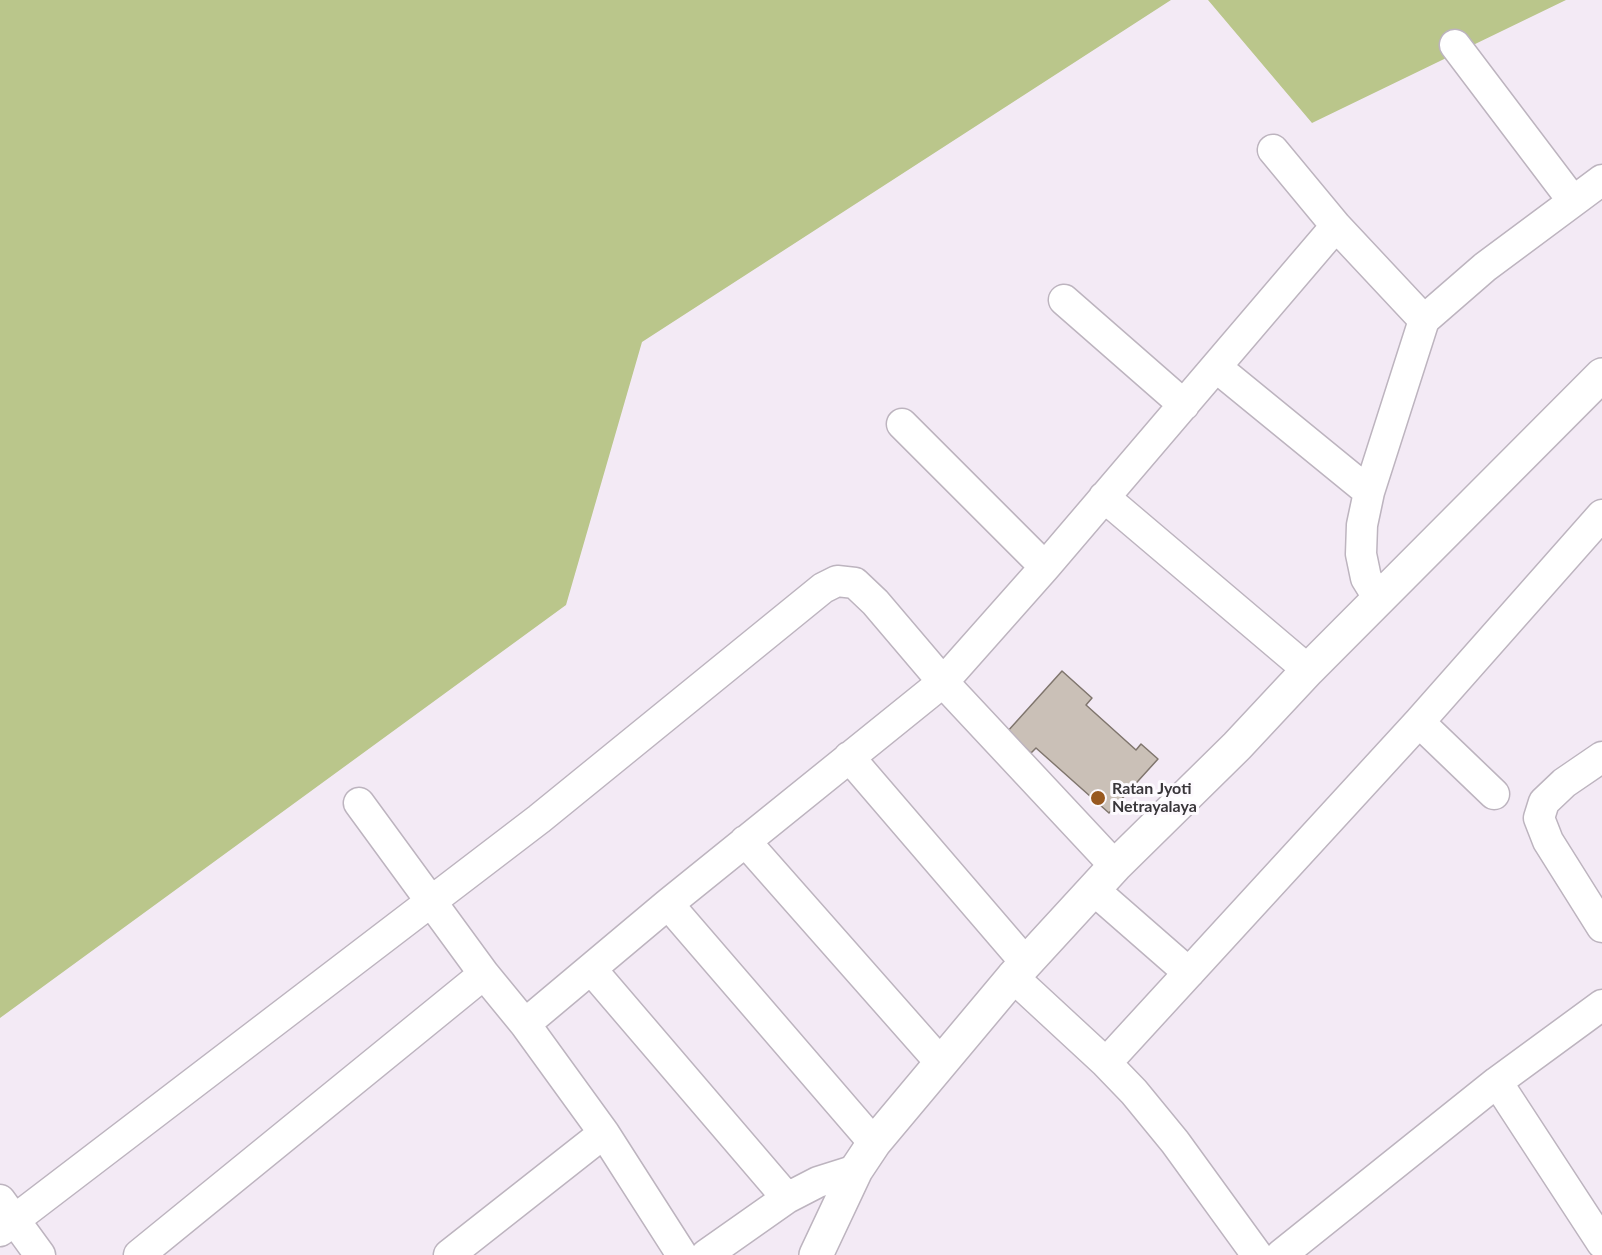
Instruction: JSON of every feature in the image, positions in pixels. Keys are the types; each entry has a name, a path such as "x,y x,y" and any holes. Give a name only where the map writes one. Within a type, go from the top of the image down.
{"main road":[{"path":"816,1255 856,1170 874,1143 1020,970 1115,866 1237,746 1308,670 1602,375"}],"street":[{"path":"1455,45 1574,201"},
{"path":"1272,150 1336,226 1424,320"},
{"path":"1379,599 1366,578 1361,554 1362,525 1370,492 1424,320 1485,267 1602,180"},
{"path":"525,1024 668,904 943,682 1045,567 1336,226"},
{"path":"1064,300 1184,405"},
{"path":"1216,367 1370,492"},
{"path":"902,424 1045,567"},
{"path":"1104,497 1308,670"},
{"path":"1106,1063 1419,722 1602,515"},
{"path":"40,1255 5,1217 539,819 823,588 837,581 855,583 875,602 943,682 1115,866"},
{"path":"1419,722 1494,794"},
{"path":"849,757 1020,970 1134,1092 1175,1142 1257,1255"},
{"path":"1602,757 1564,783 1545,802 1539,818 1548,841 1602,927"},
{"path":"359,803 604,1133 682,1255"},
{"path":"746,841 941,1063"},
{"path":"1094,890 1189,973"},
{"path":"668,904 874,1143"},
{"path":"591,969 786,1198"},
{"path":"140,1255 484,974"},
{"path":"1281,1255 1497,1082 1602,1005"},
{"path":"1497,1082 1602,1243"},
{"path":"449,1255 604,1133"},
{"path":"706,1255 786,1198 818,1182 856,1170"}],"green space":[{"path":"0,0 1171,0 642,342 566,605 0,1018"},
{"path":"1208,0 1566,0 1312,123"}],"building":[{"path":"1062,671 1092,698 1086,705 1136,750 1141,744 1158,759 1109,813 1036,748 1031,753 1007,732"}],"place":[{"name":"Ratan Jyoti Netrayalaya","path":"1098,798"}]}
